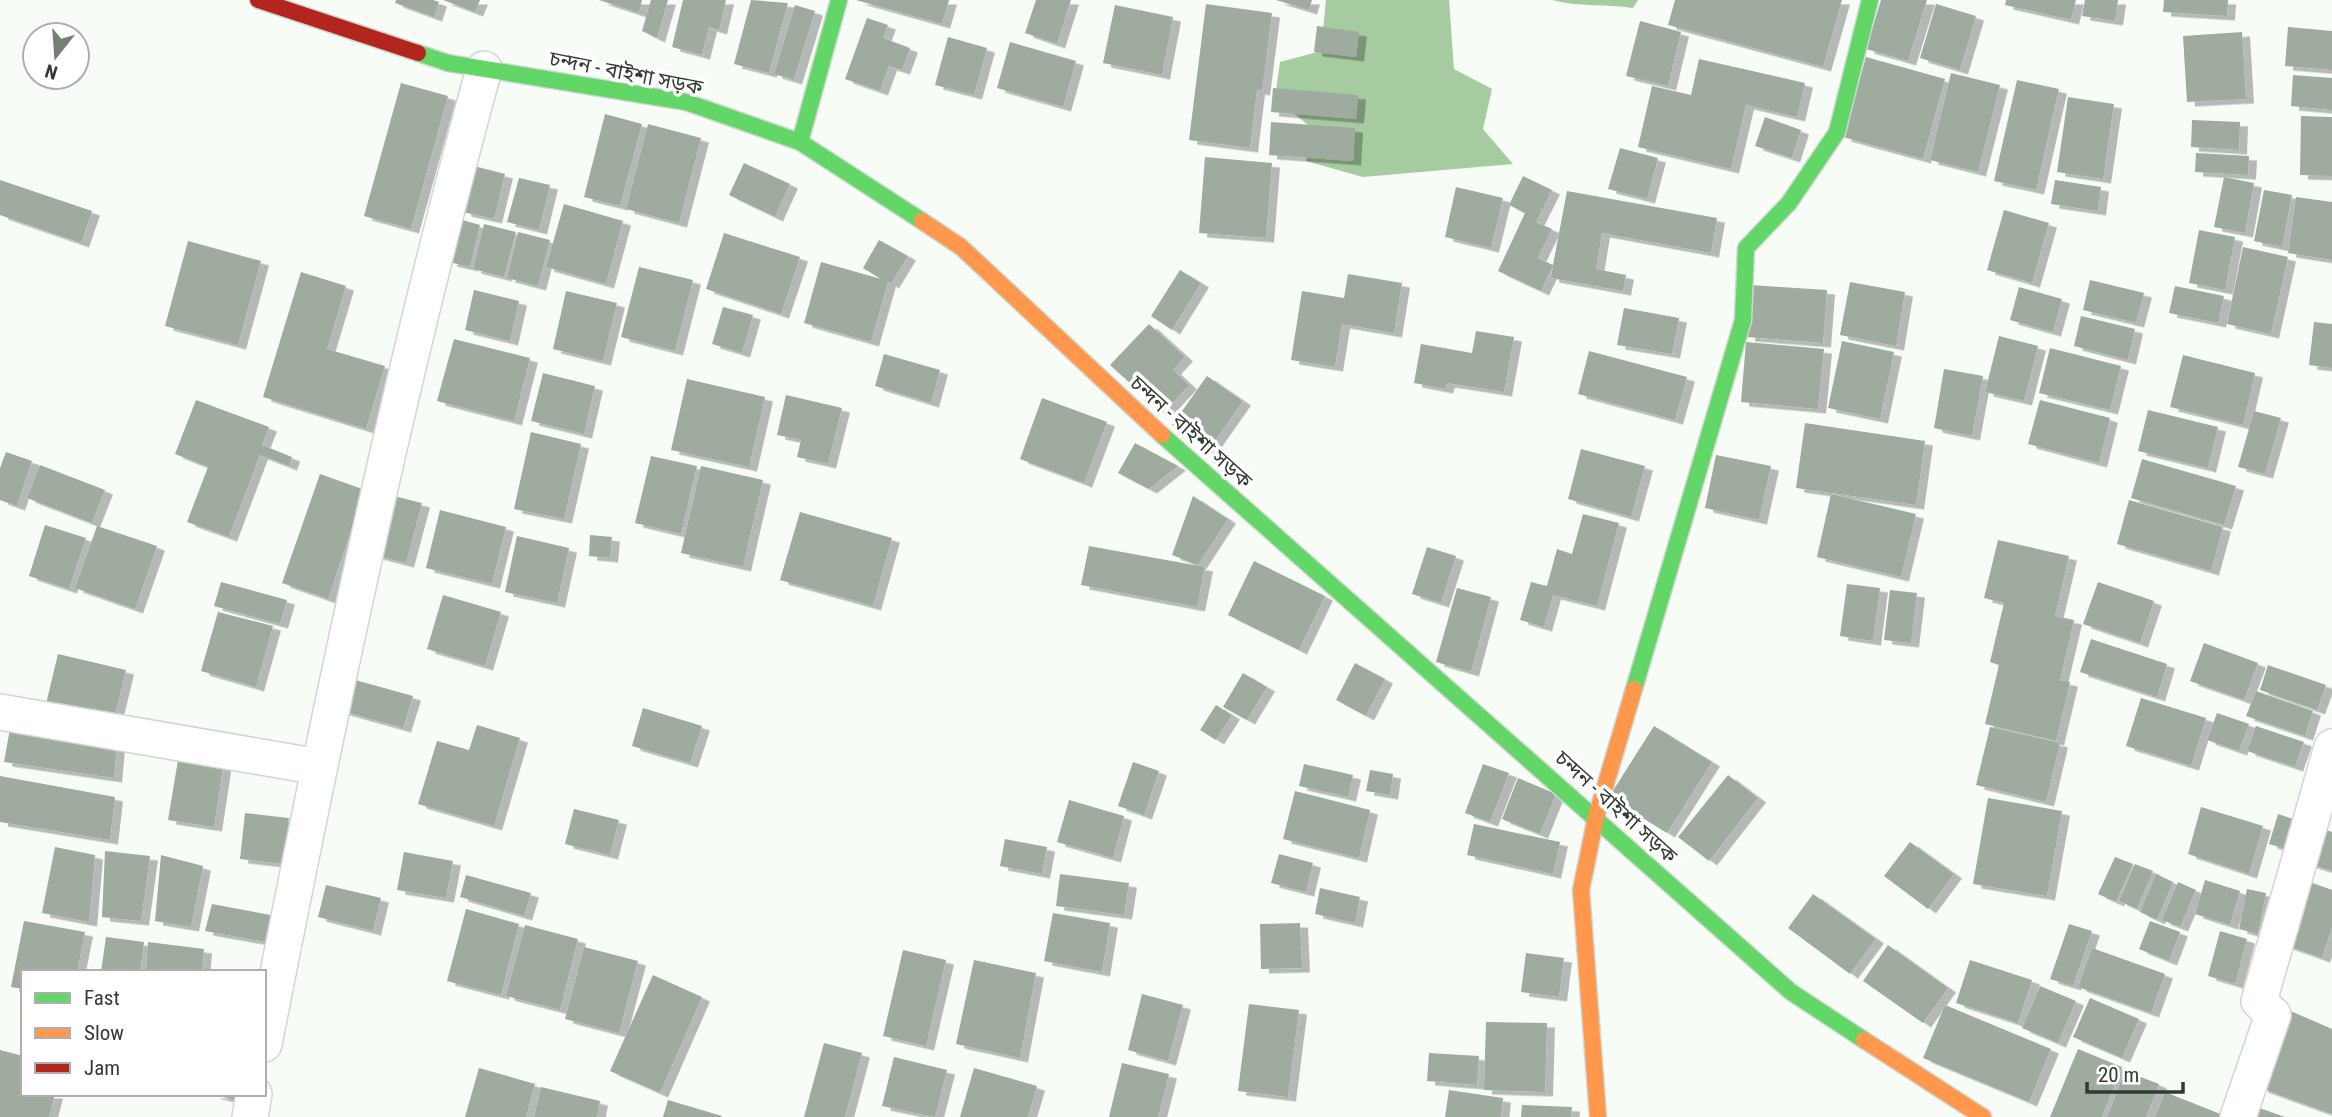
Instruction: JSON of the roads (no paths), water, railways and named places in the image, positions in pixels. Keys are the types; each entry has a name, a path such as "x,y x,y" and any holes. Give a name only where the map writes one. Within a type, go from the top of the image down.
{"main road":[{"name":"চন্দন - বাইশা সড়ক","path":"258,0 448,63 686,102 800,142 961,247 1199,469 1791,992 1983,1117"},
{"path":"800,142 839,0"},
{"path":"1598,1117 1581,890 1596,817 1743,320 1746,248 1789,203 1837,132 1870,0"}],"street":[{"path":"266,1034 319,767 437,243 484,69"},
{"path":"0,712 319,767"},
{"path":"2238,1117 2273,1015 2259,1001 2332,747"},
{"path":"250,1117 254,1096"}]}
